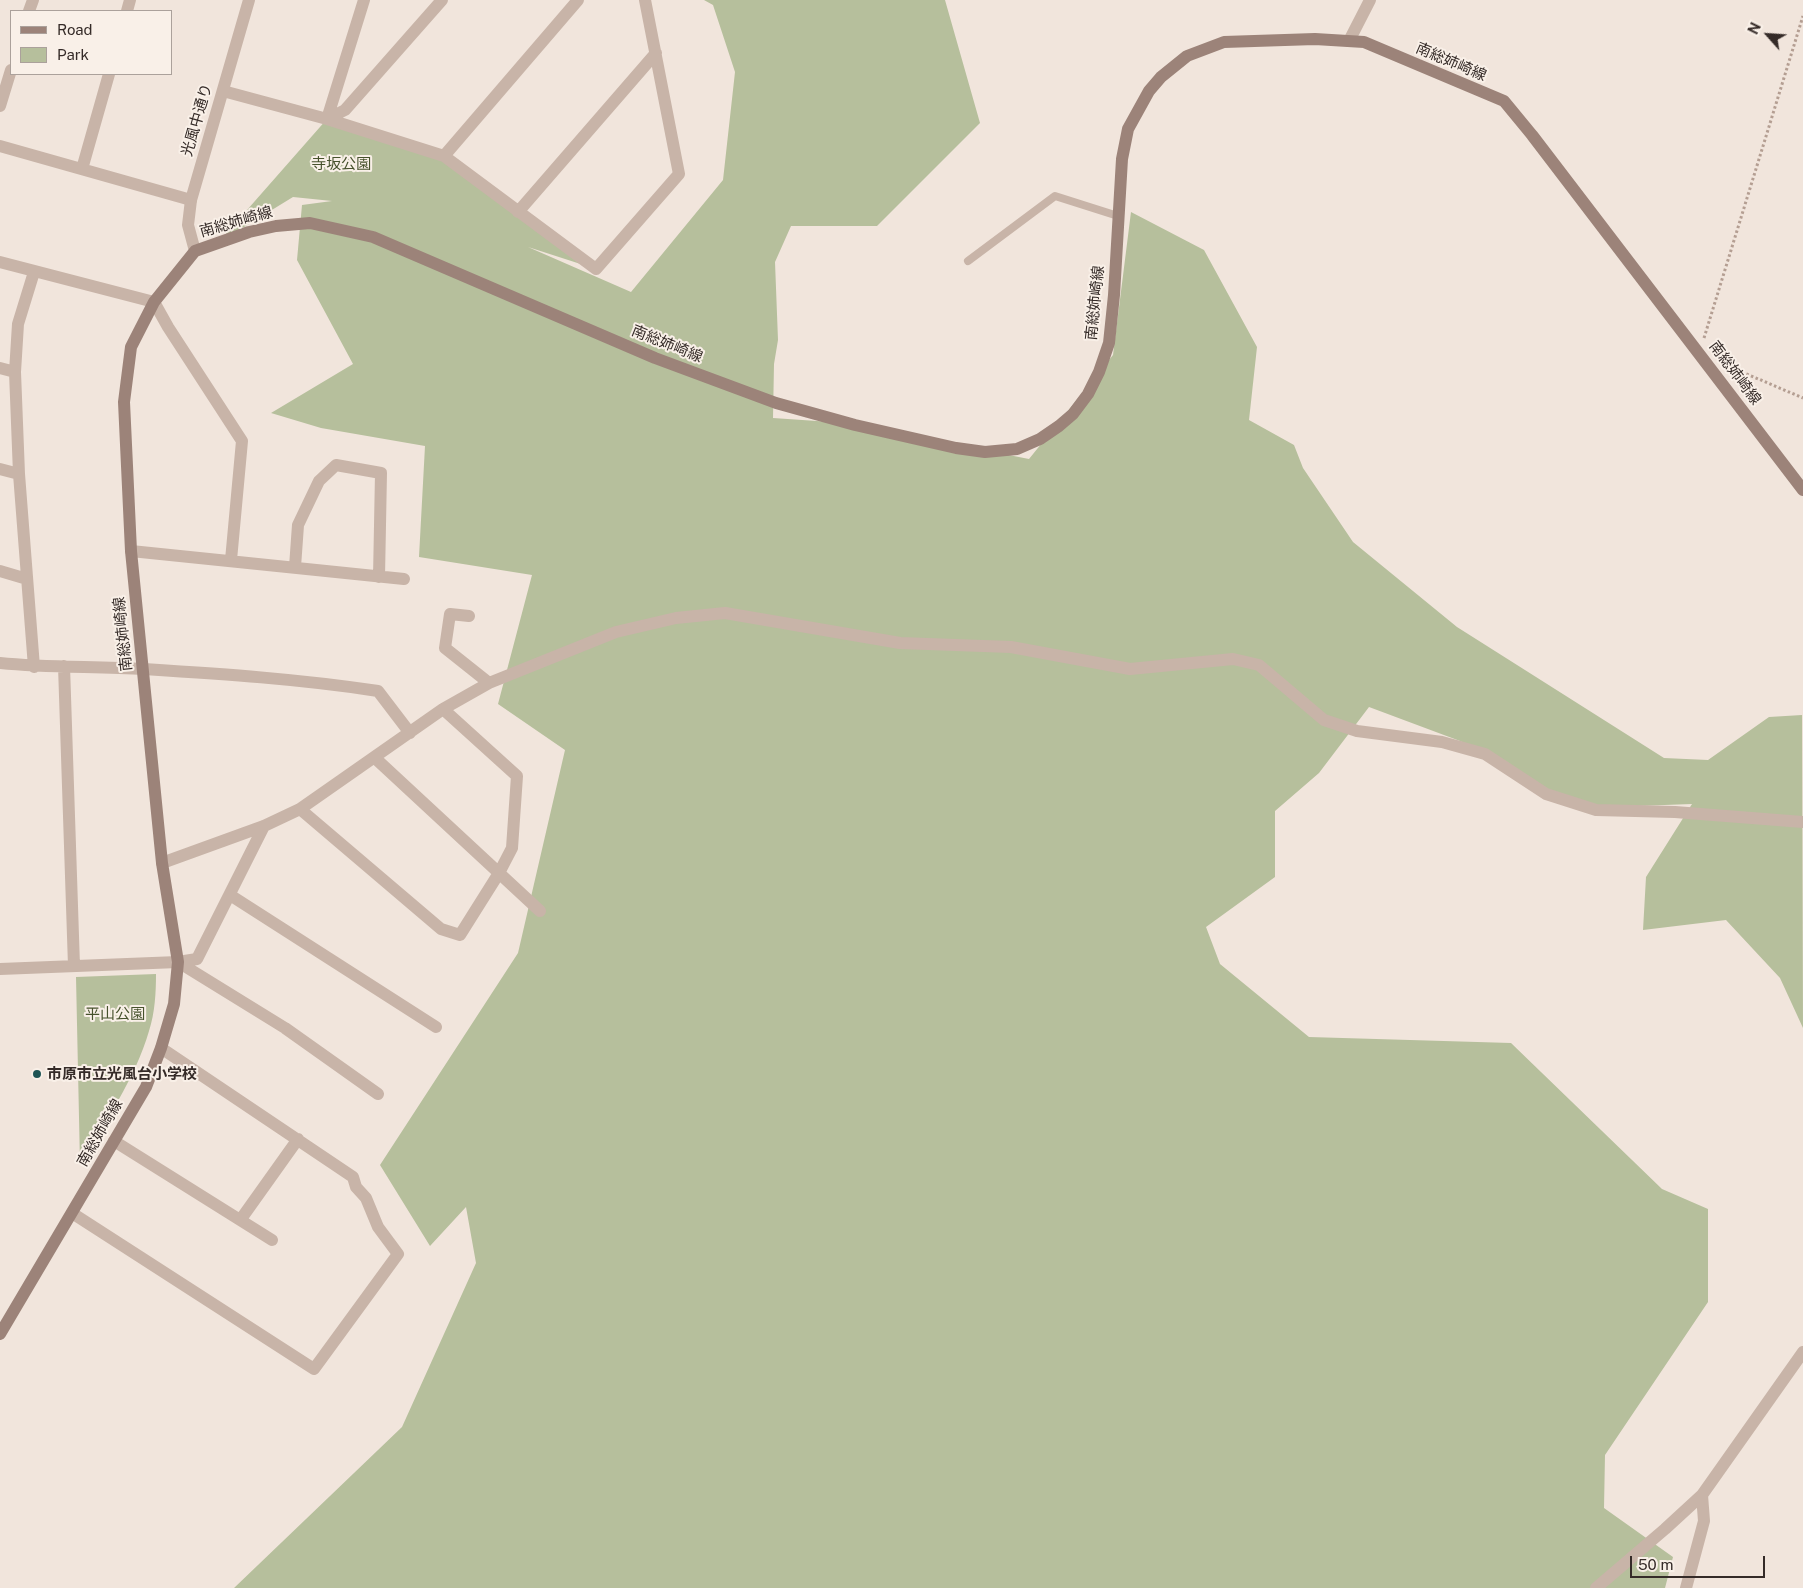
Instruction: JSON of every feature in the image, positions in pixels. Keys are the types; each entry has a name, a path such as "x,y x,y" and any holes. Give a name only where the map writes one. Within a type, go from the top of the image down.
{"main road":[{"name":"南総姉崎線","path":"0,1334 146,1087 161,1048 174,1004 178,962 162,863 131,551 124,402 131,346 154,302 195,251 249,232 276,226 310,223 373,236 655,358 776,403 855,426 956,448 985,452 1017,449 1040,439 1073,414 1088,394 1099,372 1109,343 1114,295 1122,159 1128,129 1149,91 1161,76 1187,56 1224,42 1287,39 1364,42 1504,101 1803,490"}],"street":[{"name":"光風中通り","path":"195,251 188,225 191,200 249,0"},
{"path":"327,119 364,0"},
{"path":"327,119 345,110 442,0"},
{"path":"444,156 578,0"},
{"path":"223,91 327,119 444,156 596,269 679,174 645,0"},
{"path":"1349,41 1370,0"},
{"path":"518,212 656,53"},
{"path":"0,106 10,73"},
{"path":"82,169 109,75"},
{"path":"0,146 191,200"},
{"path":"0,262 154,302 168,327 242,441 231,560"},
{"path":"34,272 18,324 15,372 19,474 34,666"},
{"path":"0,368 15,372"},
{"path":"295,567 298,525 319,481 336,465 381,473 380,577"},
{"path":"0,469 19,474"},
{"path":"131,551 404,579"},
{"path":"0,571 27,579"},
{"path":"162,863 264,826 300,809 444,709 489,683 616,632 676,618 725,613 900,643 1012,647 1130,669 1233,659 1259,665 1324,720 1357,731 1442,742 1485,754 1546,794 1596,810 1675,812 1803,822"},
{"path":"469,616 450,614 445,648 489,683"},
{"path":"0,663 34,666 143,669 333,684 378,691 410,733"},
{"path":"64,666 74,966"},
{"path":"300,809 441,929 460,935 499,873 512,848 517,776 444,709"},
{"path":"375,758 540,910"},
{"path":"0,969 178,962 197,959 264,826"},
{"path":"230,895 436,1027"},
{"path":"178,962 284,1028 378,1094"},
{"path":"72,1213 314,1369 398,1254 378,1227 366,1198 356,1187 353,1177 161,1048"},
{"path":"241,1220 298,1139"},
{"path":"114,1141 272,1240"},
{"path":"1596,1588 1666,1529 1702,1495 1803,1352"},
{"path":"1686,1588 1704,1521 1702,1495"}],"lane":[{"path":"968,261 1055,196 1118,216"}],"path":[{"path":"1693,345 1705,337 1803,16"},
{"path":"1705,337 1710,344"},
{"path":"1721,356 1726,362 1742,372 1803,398"}],"green space":[{"name":"寺坂公園","path":"704,0 945,0 980,123 877,226 791,226 775,262 778,340 774,364 773,418 846,423 1029,459 1113,355 1131,212 1204,250 1257,347 1249,420 1294,445 1303,468 1353,542 1457,627 1664,758 1708,760 1769,717 1802,715 1803,1028 1780,978 1726,920 1643,930 1646,877 1692,804 1582,808 1460,741 1369,707 1319,773 1275,811 1275,877 1206,927 1220,964 1309,1037 1511,1043 1662,1189 1708,1209 1708,1302 1605,1455 1604,1508 1673,1557 1665,1588 234,1588 402,1427 476,1263 466,1207 430,1246 380,1165 518,953 565,750 498,704 532,575 419,557 425,446 321,428 271,413 353,364 297,260 302,205 332,201 293,197 218,243 327,119 444,156 596,269 528,247 631,292 723,180 735,72 713,5"},
{"name":"平山公園","path":"156,974 153,1017 143,1049 119,1100 80,1164 76,977"}],"place":[{"name":"市原市立光風台小学校","path":"37,1074"}]}
